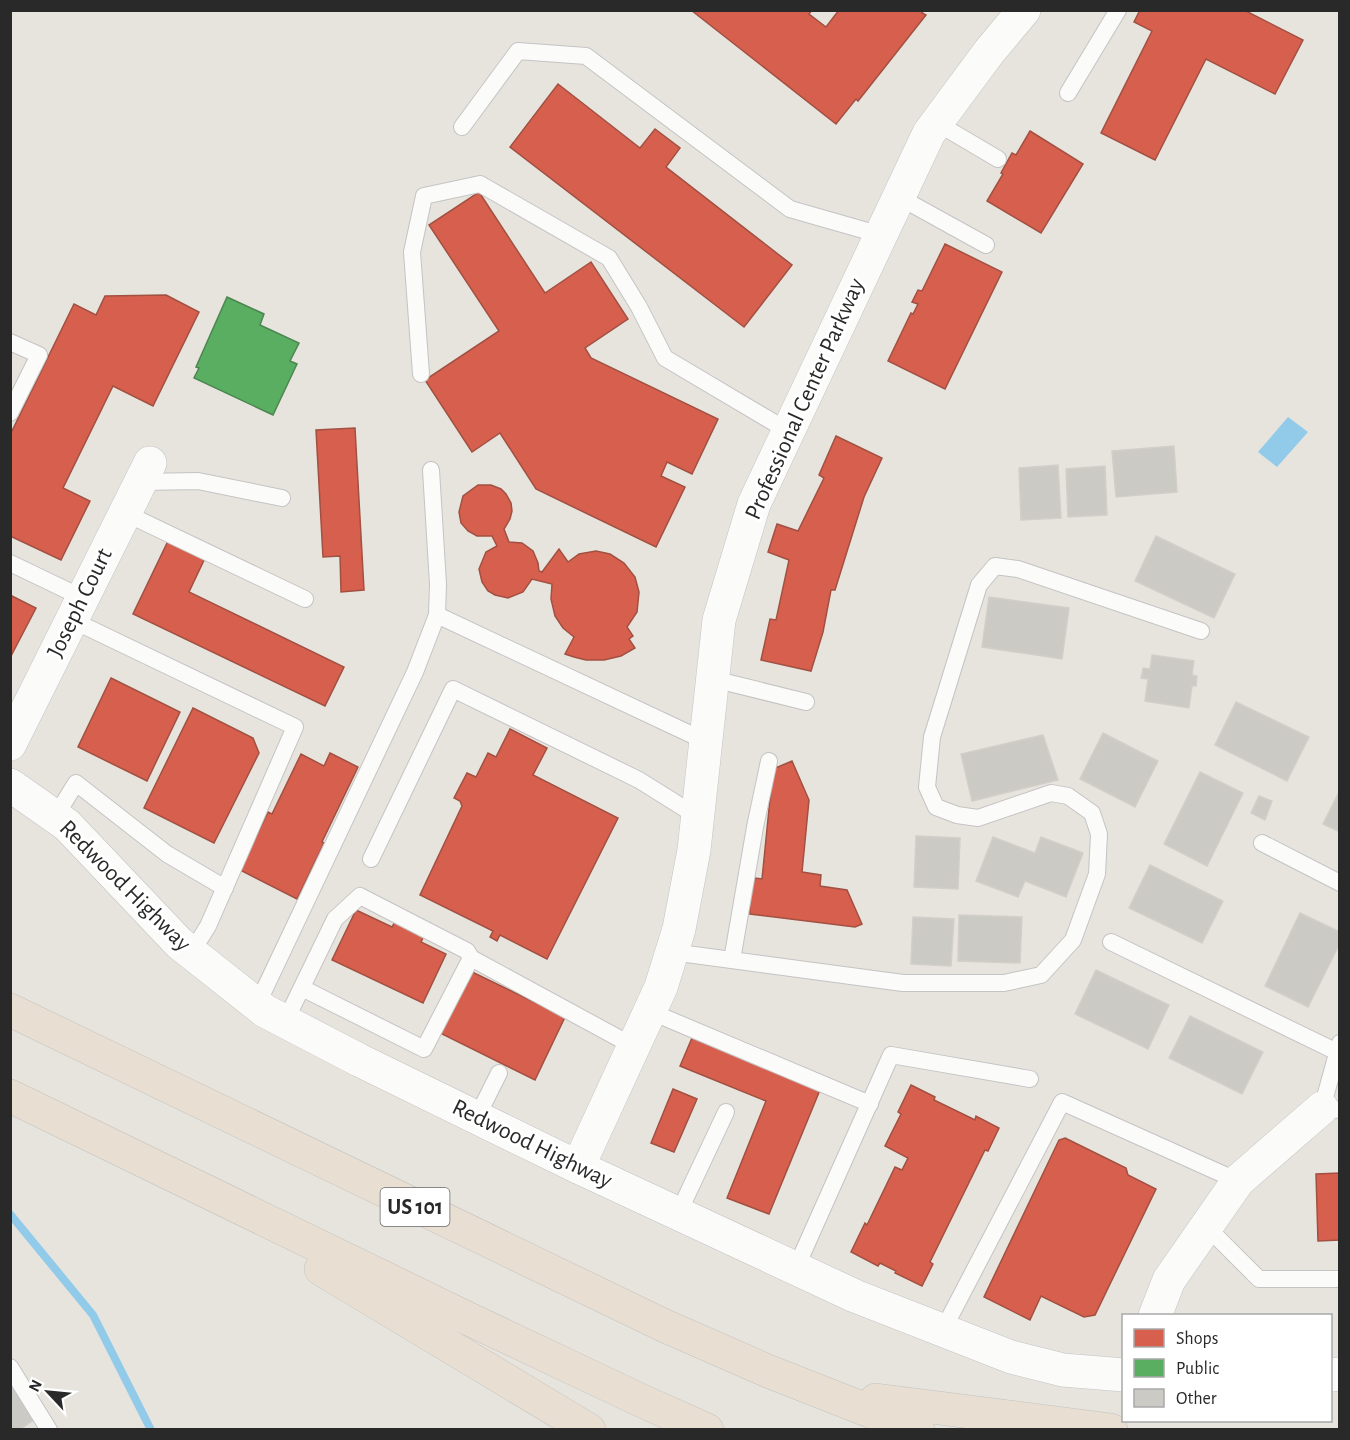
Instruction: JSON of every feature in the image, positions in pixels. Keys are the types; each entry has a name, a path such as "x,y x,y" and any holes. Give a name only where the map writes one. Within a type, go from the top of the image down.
{"highway":[{"name":"US 101","path":"10,1010 613,1302 718,1350 918,1430"},
{"path":"10,1096 585,1375 707,1430"},
{"path":"140,1159 589,1430"},
{"path":"823,1393 1111,1430"}],"street":[{"name":"Professional Center Parkway","path":"578,1167 661,987 679,929 694,850 719,620 754,504 929,134 989,52 1024,10"},
{"name":"Joseph Court","path":"10,744 145,472"},
{"name":"Redwood Highway","path":"10,785 67,825 179,943 257,1005 285,1022 578,1167 855,1296 1011,1357 1052,1367 1122,1375"},
{"path":"1156,1314 1169,1280 1238,1181 1331,1109"}],"lane":[{"path":"1068,93 1118,10"},
{"path":"462,127 518,51 586,56 790,209 881,235"},
{"path":"937,123 998,159"},
{"path":"421,374 412,252 424,196 480,184 609,258 639,307 665,358 788,431"},
{"path":"899,197 986,245"},
{"path":"10,342 39,355 10,413"},
{"path":"257,1005 415,672 437,615 438,584 431,470"},
{"path":"145,472 282,498"},
{"path":"125,513 305,599"},
{"path":"10,563 77,609 295,727 208,926 191,953"},
{"path":"672,952 903,983 1004,983 1041,975 1073,940 1097,874 1099,834 1092,813 1068,796 1051,793 978,818 936,807 927,787 932,737 979,585 994,566 1018,569 1201,632"},
{"path":"437,615 705,741"},
{"path":"713,679 806,702"},
{"path":"371,859 453,688 639,780 698,817"},
{"path":"732,960 755,826 769,761"},
{"path":"55,817 76,783 167,854 225,888"},
{"path":"1262,843 1340,883"},
{"path":"285,1022 335,919 360,896 467,951 471,958 633,1046"},
{"path":"1111,942 1338,1047 1331,1109"},
{"path":"302,988 424,1049 471,958"},
{"path":"649,1011 870,1104"},
{"path":"796,1268 891,1055 1030,1079"},
{"path":"477,1118 499,1073"},
{"path":"943,1330 1062,1102 1238,1181"},
{"path":"678,1214 726,1112"},
{"path":"1207,1227 1259,1279 1340,1279"},
{"path":"10,1367 49,1430"}],"water":[{"path":"1288,417 1308,432 1277,467 1258,452"}],"building: Shops":[{"path":"691,10 812,10 809,14 826,27 839,10 924,10 922,13 926,15 858,101 856,99 836,124"},
{"path":"1140,10 1244,10 1303,40 1275,94 1206,59 1155,160 1101,133 1152,31 1134,22"},
{"path":"558,84 640,148 655,129 680,148 666,167 792,265 744,327 510,147"},
{"path":"1030,131 1083,164 1041,233 987,201 1012,153 1016,155"},
{"path":"479,192 545,293 591,262 628,319 585,348 591,358 718,419 692,474 667,462 661,476 685,487 656,547 536,489 500,433 472,452 425,380 499,331 429,225"},
{"path":"945,244 1002,272 945,389 888,361 911,313 913,314 918,304 912,302 918,290 922,291"},
{"path":"166,295 199,312 153,406 113,386 63,488 90,501 61,560 10,536 10,435 74,304 96,315 105,296"},
{"path":"355,428 364,590 341,592 340,556 323,557 316,430"},
{"path":"836,436 882,458 864,497 835,590 831,590 823,632 811,671 761,660 770,619 776,620 789,560 768,552 777,524 798,531 824,478 819,475"},
{"path":"478,485 491,485 506,494 512,511 504,529 509,542 522,543 533,551 539,571 542,572 559,549 568,562 579,554 596,551 610,554 624,563 635,577 639,592 637,612 627,627 633,636 629,639 635,648 621,656 604,660 586,660 565,654 574,637 563,628 555,616 551,599 552,584 532,579 523,592 508,598 488,591 482,582 479,569 486,552 497,546 492,536 477,536 468,531 461,523 459,512 463,496"},
{"path":"168,541 205,558 189,592 344,667 325,706 133,614"},
{"path":"10,595 36,608 10,658"},
{"path":"111,678 180,712 147,781 78,747"},
{"path":"193,708 253,738 259,753 214,843 144,808"},
{"path":"510,729 547,748 533,775 618,818 547,959 500,935 497,941 490,937 493,931 420,895 462,806 460,801 454,798 467,773 476,777 488,753 496,757"},
{"path":"330,753 358,767 297,899 240,870 268,812 272,814 301,754 324,766"},
{"path":"792,761 809,800 802,872 821,875 820,886 847,890 862,924 855,927 750,914 749,895 755,878 762,879 773,769"},
{"path":"356,910 392,927 395,922 424,936 421,942 446,954 423,1003 332,960"},
{"path":"468,970 565,1017 535,1080 438,1032"},
{"path":"692,1038 820,1090 769,1214 727,1198 766,1101 680,1066"},
{"path":"911,1085 935,1097 934,1100 975,1120 976,1116 999,1128 988,1151 985,1150 930,1262 933,1264 922,1286 880,1263 878,1266 851,1252 895,1167 902,1170 908,1158 885,1146 901,1114 898,1112"},
{"path":"673,1089 697,1099 674,1152 651,1143"},
{"path":"1065,1138 1126,1168 1128,1175 1156,1189 1095,1315 1084,1317 1041,1296 1030,1320 984,1297 1059,1140"},
{"path":"1340,1173 1340,1240 1318,1241 1316,1174"}],"building: Public":[{"path":"227,297 264,314 260,325 299,343 290,361 297,364 273,415 194,378 199,368 196,367"}],"building: Other":[{"path":"1174,446 1177,492 1116,497 1112,451"},
{"path":"1058,465 1061,518 1021,520 1019,468"},
{"path":"1105,466 1107,515 1068,517 1066,469"},
{"path":"1156,536 1235,574 1214,618 1135,581"},
{"path":"989,597 1069,608 1062,659 982,647"},
{"path":"1152,655 1194,661 1192,675 1197,676 1196,686 1192,686 1189,708 1145,701 1148,679 1141,678 1143,668 1150,669"},
{"path":"1236,702 1309,737 1287,781 1215,745"},
{"path":"1103,733 1158,761 1135,807 1080,779"},
{"path":"1043,735 1058,780 972,801 961,754"},
{"path":"1200,772 1243,793 1207,866 1164,844"},
{"path":"1340,790 1340,832 1323,824"},
{"path":"1259,796 1272,801 1265,820 1251,813"},
{"path":"916,836 960,838 958,889 914,887"},
{"path":"993,837 1035,853 1041,837 1083,853 1066,897 1025,881 1018,897 976,881"},
{"path":"1150,865 1223,901 1202,943 1129,908"},
{"path":"1300,913 1340,932 1340,943 1308,1007 1265,986"},
{"path":"959,915 1022,917 1020,963 958,961"},
{"path":"913,917 954,919 951,966 911,964"},
{"path":"1096,970 1169,1005 1148,1049 1075,1014"},
{"path":"1190,1016 1263,1052 1242,1094 1169,1058"},
{"path":"10,1384 35,1419 19,1430 10,1430"}],"waterway":[{"path":"10,1214 93,1315 151,1430"}]}
